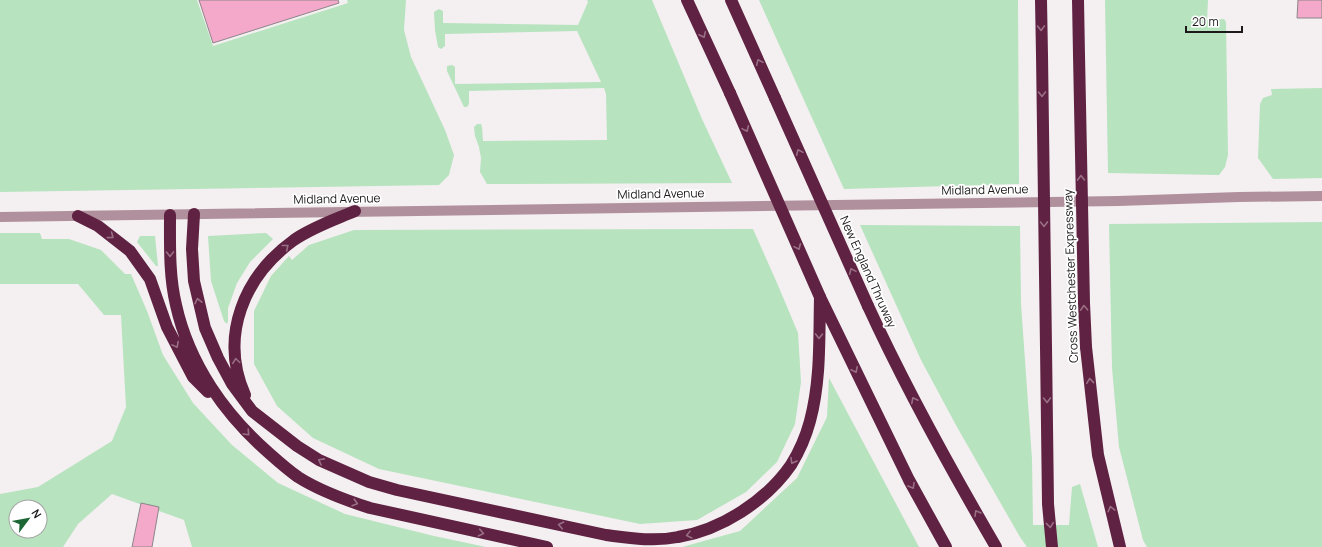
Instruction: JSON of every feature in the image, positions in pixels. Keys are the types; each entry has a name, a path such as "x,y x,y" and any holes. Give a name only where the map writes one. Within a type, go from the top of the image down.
{"highway":[{"path":"687,0 730,93 820,297 909,480 946,547"},
{"name":"New England Thruway","path":"731,0 889,351 923,418 996,547"},
{"name":"Cross Westchester Expressway","path":"1041,0 1048,504 1052,547"},
{"name":"Cross Westchester Expressway","path":"1078,0 1083,296 1086,347 1098,455 1120,547"},
{"path":"252,411 242,388 235,360 235,340 238,317 246,295 259,273 276,255 295,240 318,226 355,211"},
{"path":"194,214 192,249 194,281 205,328 218,358 232,384 252,411 297,446 319,460 368,482 397,490 629,538 653,540 678,538 701,532 740,512 759,498 777,482 791,465 810,422 815,400 818,378 820,297"},
{"path":"170,215 171,276 182,328 203,374 218,398 235,420"},
{"path":"78,216 98,226 130,251 150,279 167,327 193,377 255,441 298,477 346,500 370,508 547,547"}],"street":[{"name":"Midland Avenue","path":"0,216 170,215 355,211 1110,201 1322,196"}],"green space":[{"path":"0,0 197,0 213,46 348,3 347,0 406,0 404,30 411,57 445,130 454,155 449,175 439,185 0,192"},
{"path":"587,0 652,0 702,119 732,183 487,184 480,172 481,158 474,127 477,124 481,124 483,141 607,140 606,94 604,88 469,91 469,104 467,107 464,107 447,71 447,66 452,65 455,67 455,84 601,82 577,31 445,34 445,46 441,49 438,47 434,12 439,9 443,11 443,23 578,25 588,2"},
{"path":"759,0 1018,0 1019,184 844,189"},
{"path":"1105,0 1208,0 1207,20 1224,19 1226,22 1228,155 1225,167 1219,175 1108,173"},
{"path":"1322,88 1322,178 1273,179 1258,158 1260,104 1263,98 1272,95 1271,89"},
{"path":"1322,222 1322,547 1147,547 1143,540 1119,447 1112,368 1109,224"},
{"path":"860,225 1020,226 1021,304 1032,459 1033,525 1069,525 1072,487 1080,484 1098,547 1027,547 957,427 921,360"},
{"path":"753,229 798,333 801,382 795,424 777,462 746,492 697,520 640,524 379,469 313,438 277,406 254,364 254,311 271,276 289,256 292,260 309,245 354,230"},
{"path":"0,233 40,233 42,239 69,239 101,250 125,274 131,274 147,311 163,355 193,403 232,445 278,483 345,514 486,547 192,547 184,520 112,494 78,524 63,547 0,547 0,494 38,487 112,441 126,407 121,315 104,315 78,284 0,284"},
{"path":"266,233 273,239 250,262 237,283 228,308 227,324 224,321 211,281 208,236"},
{"path":"140,236 155,236 158,266 156,266 137,242"},
{"path":"829,378 919,547 682,547 740,531 797,478 827,417"}],"building":[{"path":"199,0 338,0 339,3 213,43"},
{"path":"1298,0 1322,0 1322,18 1297,18"},
{"path":"141,503 159,507 152,547 132,547"}]}
